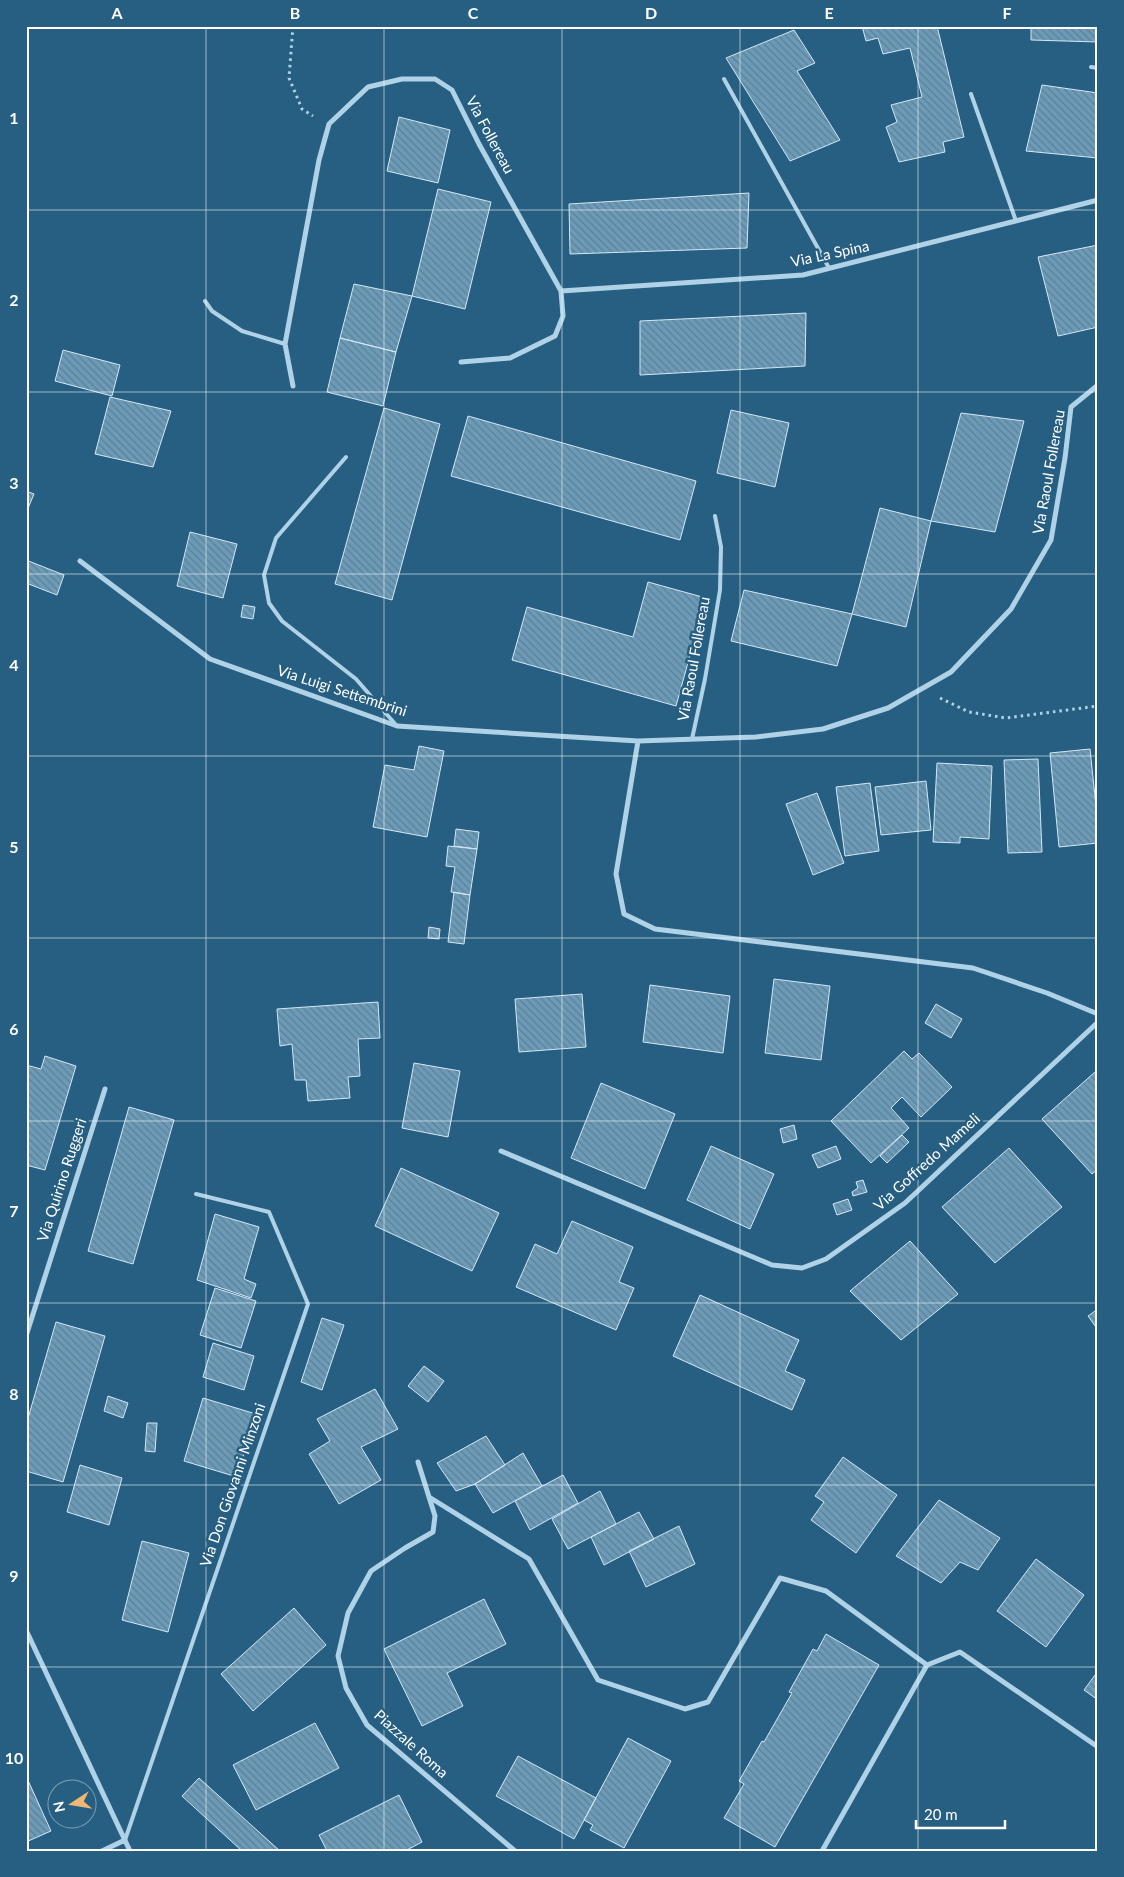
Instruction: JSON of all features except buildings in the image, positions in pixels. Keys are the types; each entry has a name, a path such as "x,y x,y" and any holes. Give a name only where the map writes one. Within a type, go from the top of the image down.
{"street":[{"name":"Via Follereau","path":"293,386 285,344 319,160 330,124 368,87 402,79 434,79 452,90 479,144 561,291 562,316 555,336 510,358 461,362"},
{"name":"Via La Spina","path":"561,291 803,275 1098,200"},
{"name":"Via Raoul Follereau","path":"692,739 756,737 823,729 888,708 951,672 1011,609 1051,540 1065,458 1071,407 1098,384"},
{"name":"Via Luigi Settembrini","path":"80,561 210,659 397,726 638,742 692,739"},
{"path":"638,742 616,874 624,914 655,929 973,968 1047,993 1098,1014"},
{"name":"Via Goffredo Mameli","path":"501,1151 772,1265 802,1268 826,1259 905,1203 1098,1022"},
{"name":"Via Quirino Ruggeri","path":"26,1336 104,1089"},
{"name":"Piazzale Roma","path":"418,1462 435,1516 434,1532 405,1548 371,1571 348,1613 338,1656 346,1688 367,1725 515,1851"},
{"path":"429,1498 529,1559 598,1680 685,1709 708,1702 780,1578 826,1591 927,1665"},
{"path":"26,1630 130,1851"},
{"path":"822,1851 927,1665 960,1652 1098,1747"},
{"path":"102,1851 125,1840"}],"lane":[{"path":"1091,67 1098,68"},
{"path":"724,79 829,268"},
{"path":"971,94 1016,221"},
{"path":"205,301 212,311 242,332 285,344"},
{"path":"346,457 276,538 264,575 269,603 282,621 356,678 397,726"},
{"name":"Via Raoul Follereau","path":"692,739 705,679 720,590 721,547 715,516"},
{"name":"Via Don Giovanni Minzoni","path":"125,1840 308,1304 269,1212 196,1194"}],"path":[{"path":"293,26 289,78 302,109 330,124"},
{"path":"920,689 969,712 1006,718 1098,706"}]}
